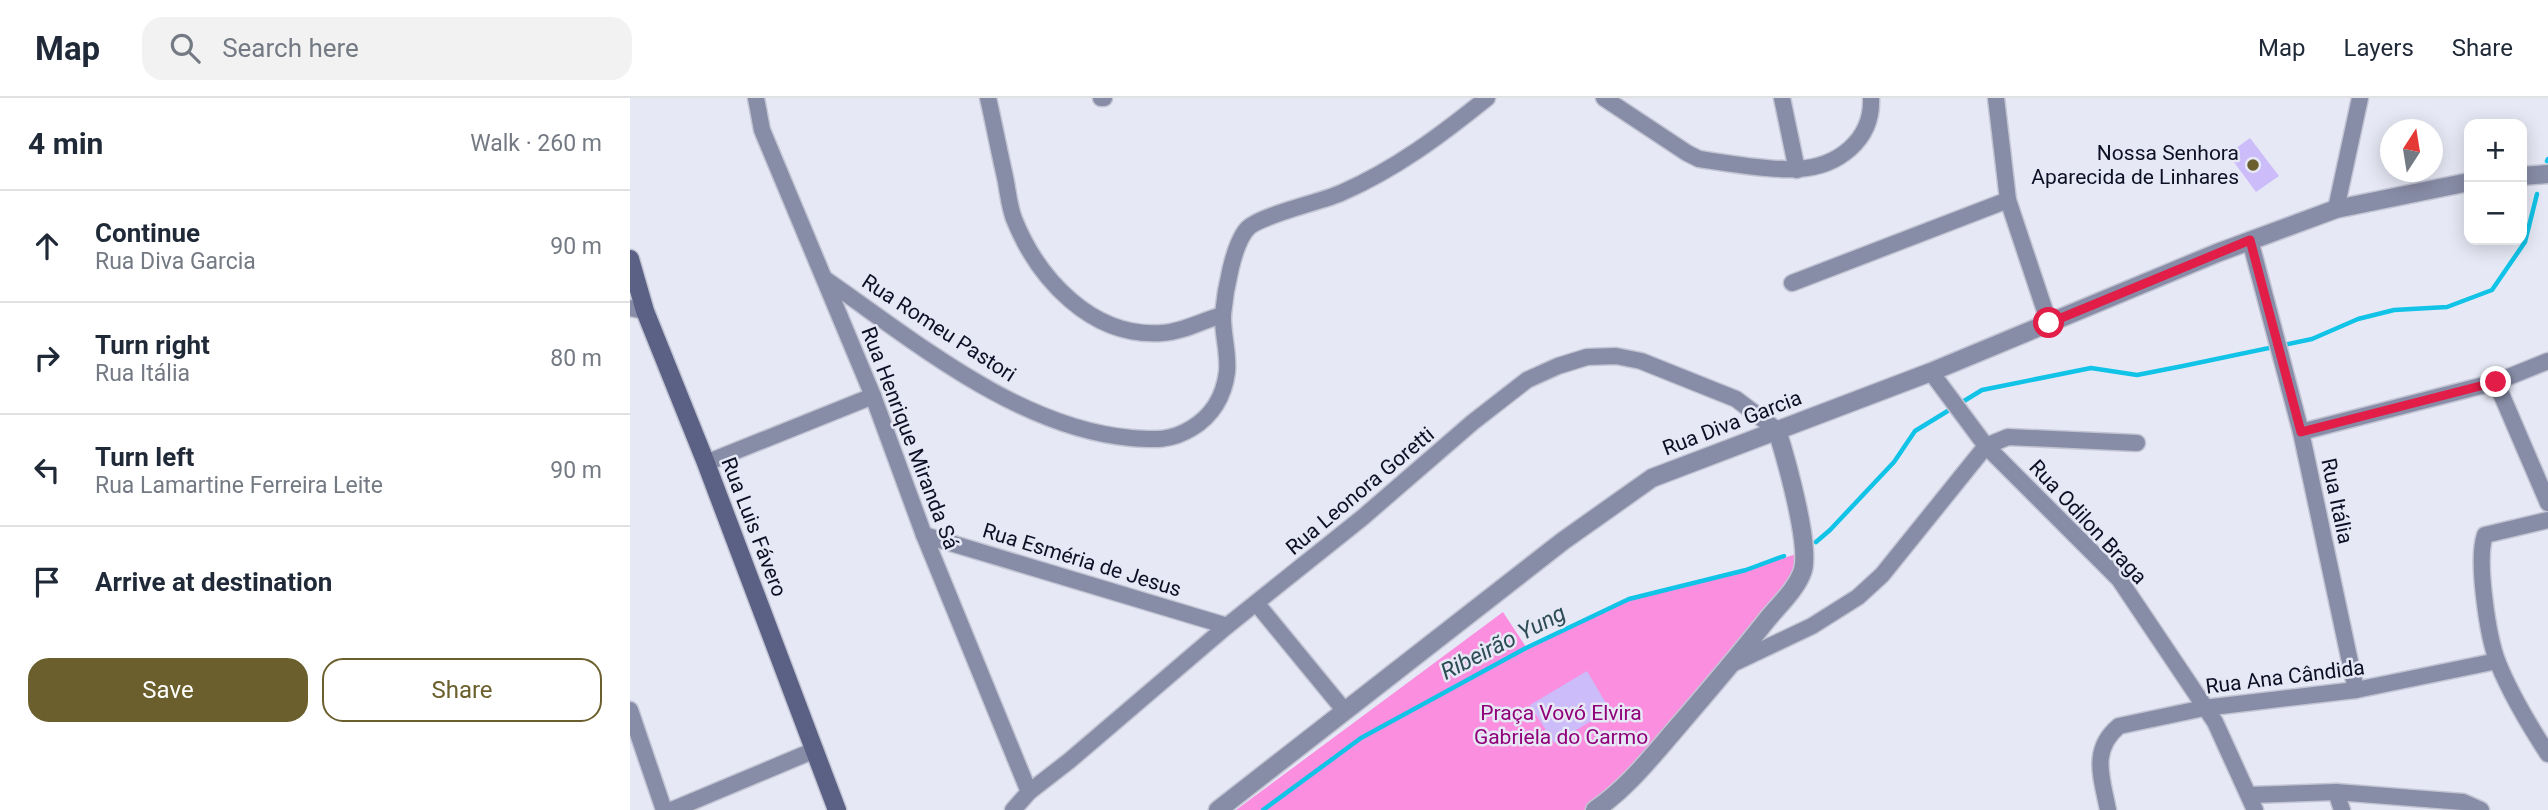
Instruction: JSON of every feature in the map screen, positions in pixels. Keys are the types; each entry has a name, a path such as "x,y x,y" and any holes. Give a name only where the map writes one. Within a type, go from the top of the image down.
{"main road":[{"name":"Rua Luis Fávero","path":"630,259 637,310 706,463 837,810"}],"street":[{"name":"Rua Henrique Miranda Sá","path":"756,98 762,130 873,396 924,535 1029,793"},
{"path":"988,98 1013,217 1031,254 1051,281 1081,309 1105,324 1135,332 1162,333 1184,329 1223,315"},
{"name":"Rua Romeu Pastori","path":"825,279 964,374 1025,408 1082,429 1116,437 1152,440 1178,437 1211,414 1222,392 1227,371 1223,315 1233,263 1239,243 1248,228 1340,194 1407,159 1487,98"},
{"path":"1604,98 1670,143 1699,159 1797,170 1827,164 1850,150 1863,136 1868,124 1871,98"},
{"path":"1782,98 1797,170"},
{"path":"1996,98 2008,200 2049,323"},
{"path":"2336,209 2360,98"},
{"path":"2527,176 2548,174"},
{"name":"Rua Diva Garcia","path":"1218,810 1563,541 1652,478 1931,372 2250,240 2336,209 2464,184"},
{"path":"1792,282 2008,200"},
{"name":"Rua Itália","path":"2250,240 2301,432 2356,690"},
{"name":"Rua Leonora Goretti","path":"1013,810 1029,793 1227,626 1527,380 1587,357 1616,356 1641,361 1736,399 1777,429"},
{"path":"2301,432 2496,382 2548,361"},
{"name":"Rua Odilon Braga","path":"1931,372 1986,446 2119,579 2215,722 2252,803"},
{"path":"2496,382 2548,503"},
{"path":"706,463 873,396"},
{"path":"1595,810 1634,777 1732,664 1794,587 1803,571 1797,510 1777,429"},
{"path":"1732,664 1812,626 1858,597 1882,575 1986,446 2008,437 2137,443"},
{"path":"2548,520 2488,533 2483,539 2482,586 2497,661 2527,724 2548,754"},
{"name":"Rua Esméria de Jesus","path":"924,535 1227,626"},
{"path":"1256,604 1344,710"},
{"name":"Rua Ana Cândida","path":"2108,810 2099,760 2108,734 2119,726 2204,708 2356,690 2497,661"},
{"path":"630,710 664,810"},
{"path":"672,810 815,750"},
{"path":"2252,803 2336,792 2463,802 2481,810"},
{"path":"2336,792 2342,810"}],"green space":[{"name":"Praça Vovó Elvira Gabriela do Carmo","path":"1800,553 1786,589 1631,775 1590,810 1236,810 1503,612 1526,647 1629,599 1745,570"}],"building":[{"name":"Nossa Senhora Aparecida de Linhares","path":"2250,138 2279,176 2256,192 2228,154"},
{"path":"1587,671 1610,710 1554,743 1530,705"}],"waterway":[{"name":"Ribeirão Yung","path":"1816,542 1894,462 1915,431 1982,390 2091,368 2137,375 2183,366 2312,339 2358,319 2394,310 2447,307 2492,290 2525,242 2537,194"},
{"name":"Ribeirão Yung","path":"1263,810 1361,738 1526,648 1629,599 1746,570 1784,556"}],"place":[{"name":"Nossa Senhora Aparecida de Linhares","path":"2253,165"}],"route":[{"path":"2049,323 2250,240 2301,432 2496,382"}]}
